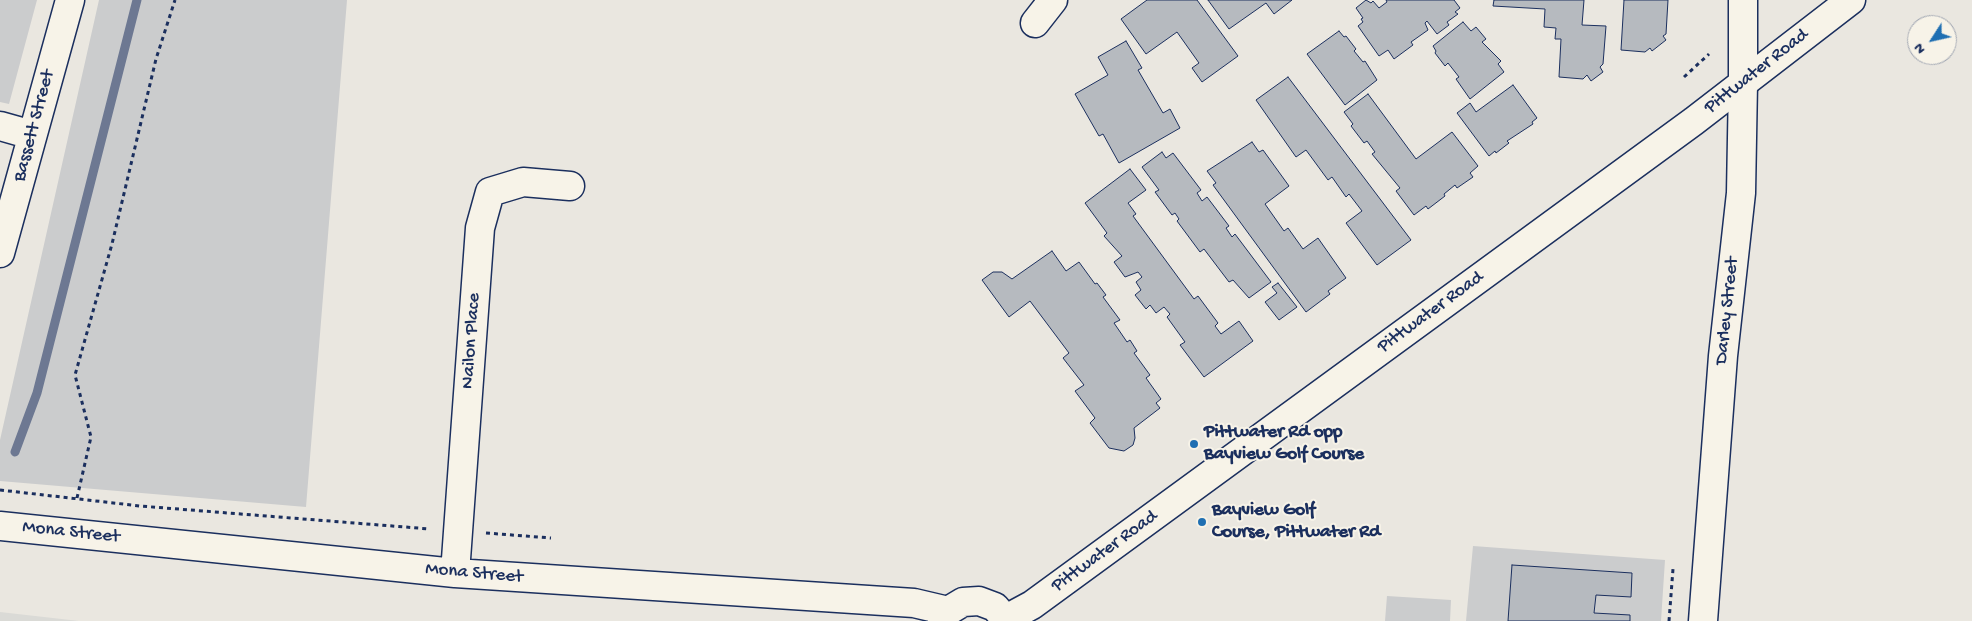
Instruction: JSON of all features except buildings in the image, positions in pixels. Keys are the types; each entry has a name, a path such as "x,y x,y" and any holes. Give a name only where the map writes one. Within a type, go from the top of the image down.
{"street":[{"name":"Bassett Street","path":"0,253 70,0"},
{"path":"1035,23 1053,0"},
{"name":"Darley Street","path":"1703,621 1723,356 1741,193 1743,0"},
{"name":"Pittwater Road","path":"1007,620 1032,605 1743,83 1851,0"},
{"path":"0,126 32,135"},
{"name":"Nailon Place","path":"455,573 480,228 490,192 523,182 570,186"},
{"name":"Mona Street","path":"0,526 455,573 914,603 945,616"},
{"path":"945,616 963,602 979,602 995,607 1007,620"}],"path":[{"path":"77,498 91,437 75,375 112,244 156,59 175,0"},
{"path":"1684,77 1709,54"},
{"name":"Mona Street","path":"0,490 150,507 550,538"},
{"path":"1669,621 1674,569"}],"shaded area":[{"path":"0,0 37,0 9,104 0,102"},
{"path":"99,0 347,0 306,507 0,481 0,440"},
{"path":"1473,546 1665,560 1661,621 1466,621"},
{"path":"1387,596 1451,600 1450,621 1385,621"},
{"path":"0,612 79,621 0,621"}],"waterway":[{"path":"15,452 37,393 137,0"}],"place":[{"name":"Pittwater Rd opp Bayview Golf Course","path":"1194,444"},
{"name":"Bayview Golf Course, Pittwater Rd","path":"1202,522"}]}
